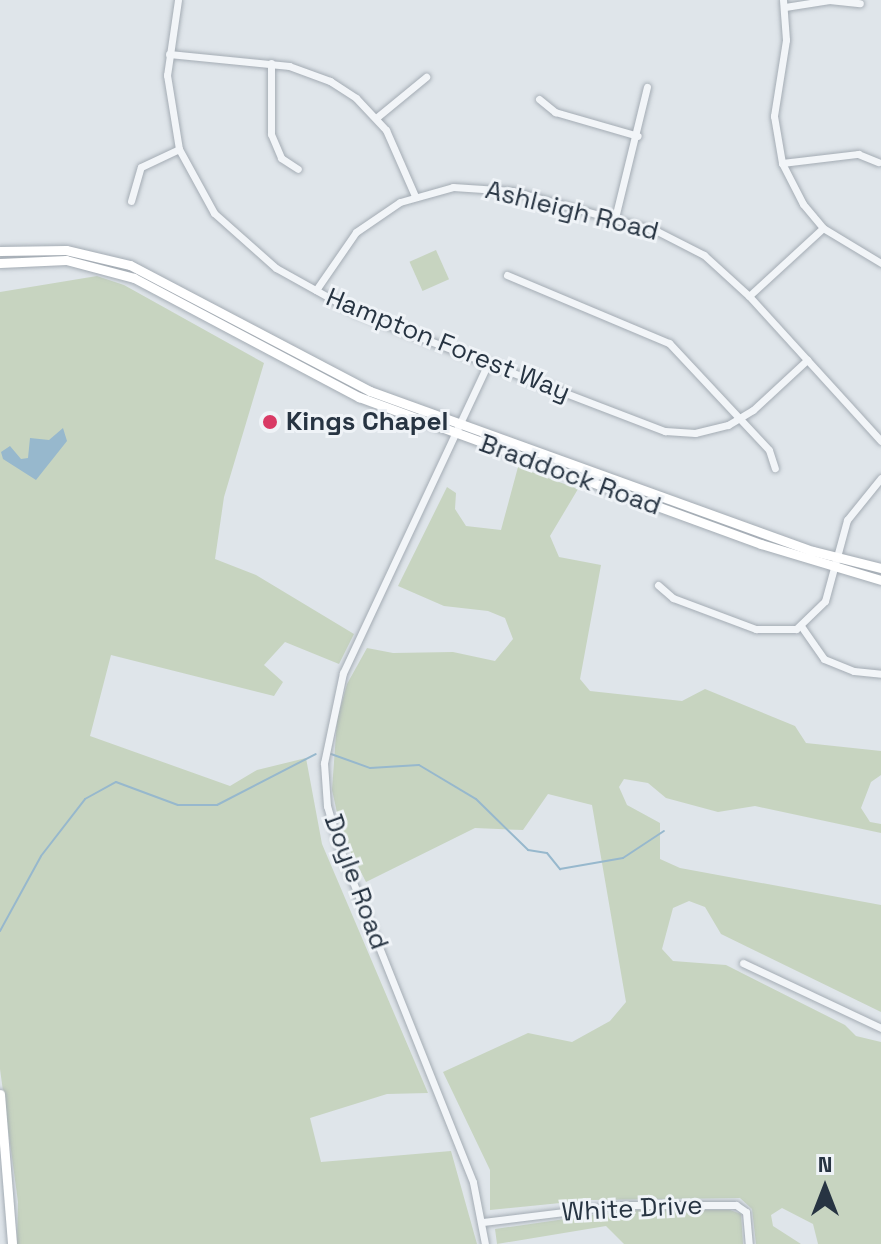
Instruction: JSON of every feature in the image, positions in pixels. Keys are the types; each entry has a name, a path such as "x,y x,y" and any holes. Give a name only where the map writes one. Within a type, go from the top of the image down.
{"main road":[{"name":"Braddock Road","path":"0,251 66,250 130,265 345,380 461,430"},
{"name":"Braddock Road","path":"0,263 66,260 134,278 318,379 881,580"},
{"name":"Braddock Road","path":"835,563 881,568"},
{"path":"0,1094 12,1244"}],"street":[{"name":"Hampton Forest Way","path":"178,0 169,54 169,100 179,149 200,193 229,231 264,260 316,290 357,313 665,431 705,431 740,419 807,360"},
{"path":"860,3 829,0 784,3 786,40 774,116 782,163 798,196 823,228 881,263"},
{"path":"169,54 271,63 330,81 376,118 398,150 415,196"},
{"path":"271,63 271,134 281,158 298,169"},
{"path":"376,118 426,77"},
{"path":"615,218 638,136 647,87"},
{"path":"539,99 555,112 638,136"},
{"path":"131,201 141,167 179,149"},
{"path":"782,163 858,154 878,162"},
{"name":"Ashleigh Road","path":"316,290 356,232 415,196 453,187 492,187 615,218 691,247 749,296 881,441"},
{"path":"749,296 823,228"},
{"path":"507,275 659,336 769,450 775,468"},
{"name":"Doyle Road","path":"485,1244 483,1222 450,1119 338,844 325,786 326,741 343,673 461,430 488,364"},
{"path":"658,585 673,598 756,629 801,626 825,601 853,509 881,478"},
{"path":"801,626 811,646 833,664 881,674"},
{"path":"743,963 881,1028"},
{"name":"White Drive","path":"483,1222 621,1205 736,1205 746,1212 749,1244"}],"green space":[{"path":"436,250 449,279 423,291 410,262"},
{"path":"97,276 124,285 264,363 224,497 215,559 256,575 354,634 339,664 285,642 264,665 283,682 274,696 111,655 90,736 230,786 257,770 306,758 322,844 428,1093 387,1094 310,1118 321,1162 451,1151 477,1244 17,1244 18,1202 0,1069 0,292"},
{"path":"518,467 578,489 550,536 559,557 601,565 580,679 590,691 682,701 705,689 795,726 806,743 881,751 881,775 871,782 861,808 870,822 881,824 881,833 755,806 718,812 666,798 648,783 624,779 619,787 627,805 660,823 660,859 680,868 881,905 881,1012 721,934 705,907 689,901 673,908 662,949 673,961 726,965 845,1025 856,1036 881,1042 881,1244 818,1244 813,1224 782,1208 771,1215 773,1226 801,1244 756,1244 752,1209 740,1198 590,1200 490,1210 490,1170 443,1072 528,1033 572,1042 610,1021 626,1002 592,805 548,794 523,830 475,828 366,882 342,835 332,790 337,720 347,684 367,648 393,653 453,652 495,661 513,639 505,618 488,611 444,606 398,586 447,487 456,493 455,509 466,526 501,530"},
{"path":"627,1210 730,1210 741,1214 743,1244 624,1244 606,1226 497,1244 495,1229"}],"water":[{"path":"63,428 67,441 36,480 3,459 1,452 10,446 21,459 28,458 30,438 49,440"}],"waterway":[{"path":"0,931 41,856 85,799 116,782 178,805 217,805 316,754"},
{"path":"331,754 370,768 419,765 476,799 528,850 547,853 560,869 623,858 664,831"}],"place":[{"name":"Kings Chapel","path":"270,422"}]}
